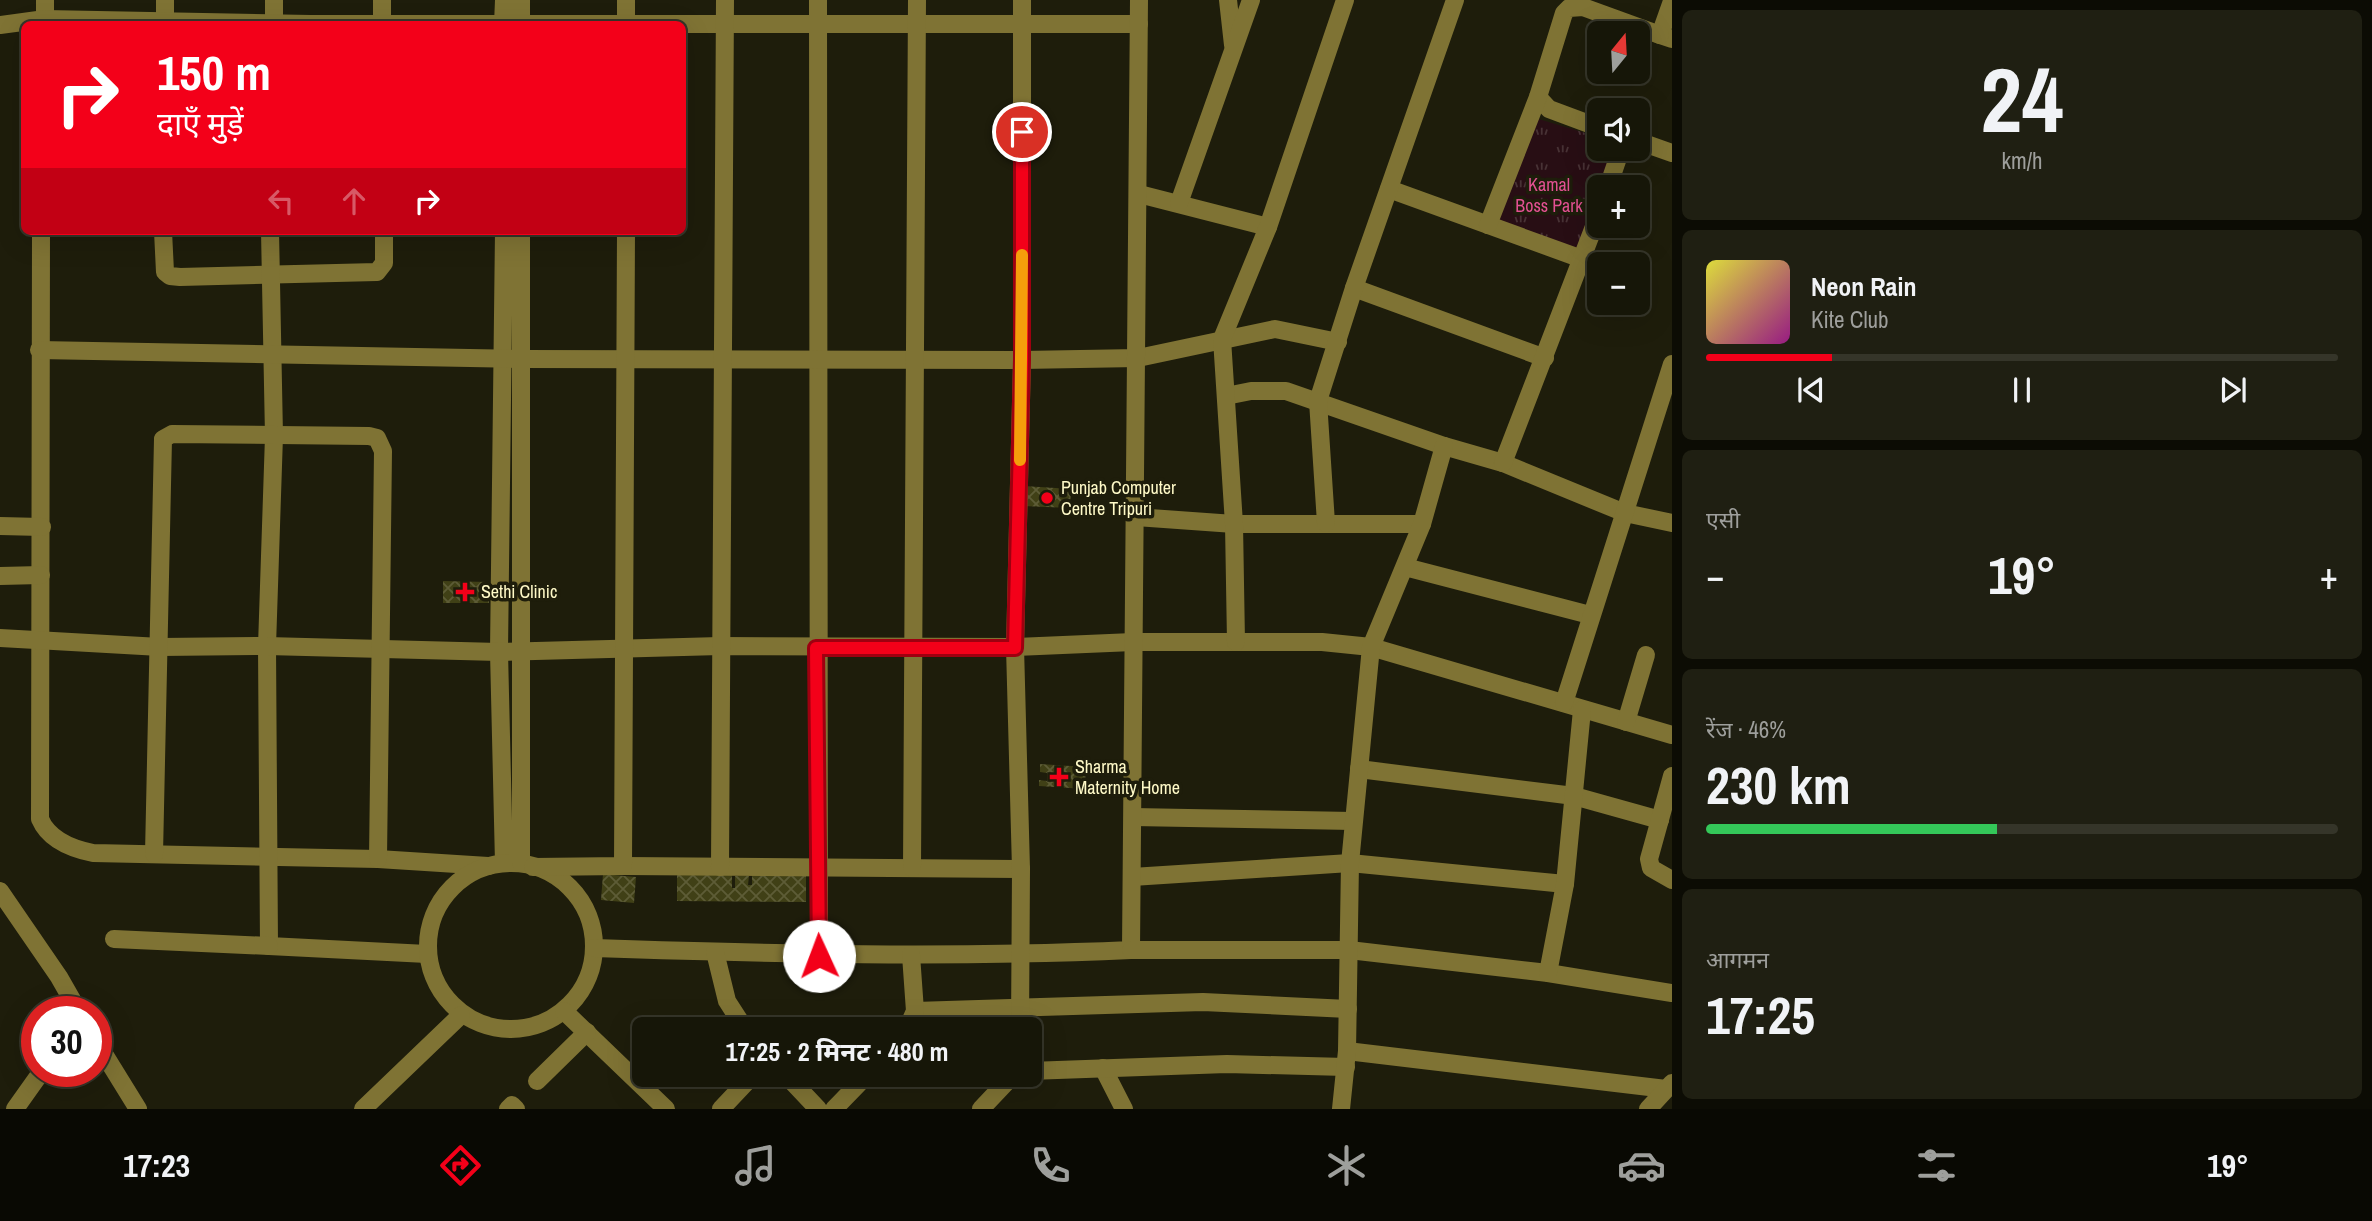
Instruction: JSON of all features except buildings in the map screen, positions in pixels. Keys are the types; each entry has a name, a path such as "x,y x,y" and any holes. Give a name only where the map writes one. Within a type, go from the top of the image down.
{"street":[{"path":"45,0 45,21"},
{"path":"165,0 165,21"},
{"path":"274,0 274,21"},
{"path":"382,0 382,21"},
{"path":"504,0 511,21"},
{"path":"513,21 522,0"},
{"path":"626,0 626,21"},
{"path":"720,867 724,0"},
{"path":"818,0 816,867 819,956"},
{"path":"912,868 911,647 916,360 917,0"},
{"path":"1021,1017 1021,869 1015,648 1022,360 1022,0"},
{"path":"1131,950 1139,0"},
{"path":"1228,0 1233,51"},
{"path":"1179,203 1251,0"},
{"path":"1236,642 1234,524 1222,339 1268,227 1345,0"},
{"path":"1326,523 1318,401 1354,288 1455,0"},
{"path":"1488,225 1538,97 1564,13 1561,4 1583,7 1666,37 1672,1"},
{"path":"0,25 21,24"},
{"path":"686,24 1139,24"},
{"path":"1538,97 1549,109 1587,123"},
{"path":"1650,145 1672,153"},
{"path":"1389,189 1583,259"},
{"path":"1139,194 1268,227"},
{"path":"41,235 40,820 44,828 59,841 93,853 378,859 511,865 1021,869"},
{"path":"163,235 163,264 170,276 377,272 384,262 384,235"},
{"path":"270,235 274,436 267,646 270,946"},
{"path":"503,235 512,358 519,652 511,865"},
{"path":"511,865 499,652 512,358 521,235"},
{"path":"623,866 626,235"},
{"path":"1503,463 1590,238"},
{"path":"1354,288 1545,358"},
{"path":"39,350 512,358 1022,360 1138,358 1222,339 1285,329 1338,342"},
{"path":"1563,703 1672,364"},
{"path":"1226,396 1266,390 1286,391 1444,446 1503,463 1625,513 1672,523"},
{"path":"154,854 163,439 172,434 369,436 381,443 378,859"},
{"path":"1341,1109 1347,1059 1350,863 1371,647 1422,524 1444,446"},
{"path":"1136,517 1234,524 1422,524"},
{"path":"0,526 41,527"},
{"path":"1405,567 1590,615"},
{"path":"0,576 41,575"},
{"path":"0,638 160,648 267,646 499,652 720,646 1015,648 1133,642 1322,642 1371,647 1672,735"},
{"path":"1626,722 1646,655"},
{"path":"1548,973 1565,884 1582,710"},
{"path":"1359,769 1574,796 1660,820"},
{"path":"1671,781 1650,859 1651,867 1672,880"},
{"path":"1133,817 1353,821"},
{"path":"1132,877 1350,863 1565,884"},
{"path":"511,865 547,871 567,885 582,903 592,925 594,948 585,982 564,1011 541,1024 516,1030 489,1027 461,1015 446,1000 433,978 427,954 429,925 441,899 462,878 511,865"},
{"path":"3,902 59,977 70,996"},
{"path":"114,939 427,954"},
{"path":"594,948 819,956 1021,955 1131,950 1349,950 1548,973 1672,993"},
{"path":"715,953 727,1001 737,1017"},
{"path":"911,956 915,1011 912,1017"},
{"path":"915,1011 1203,1002 1348,1009"},
{"path":"564,1011 666,1109"},
{"path":"363,1109 461,1015"},
{"path":"537,1081 587,1032"},
{"path":"1042,1070 1347,1059 1669,1086"},
{"path":"112,1067 138,1109"},
{"path":"1103,1068 1124,1109"},
{"path":"1648,1109 1669,1086"},
{"path":"15,1109 31,1087"},
{"path":"721,1109 742,1087"},
{"path":"797,1087 818,1109"},
{"path":"834,1109 855,1087"},
{"path":"981,1109 1002,1087"},
{"path":"508,1109 512,1105 516,1109"}],"green space":[{"name":"Kamal Boss Park","path":"1525,115 1587,133 1587,161 1617,161 1612,175 1587,175 1587,238 1589,238 1582,259 1488,225"}],"slow traffic":[{"path":"1020,460 1022,255"}],"place":[{"name":"Punjab Computer Centre Tripuri","path":"1047,498"},
{"name":"Sethi Clinic","path":"465,592"},
{"name":"Sharma Maternity Home","path":"1059,777"}],"route":[{"path":"819,956 816,867 816,648 1015,648 1022,360 1022,132"}]}
